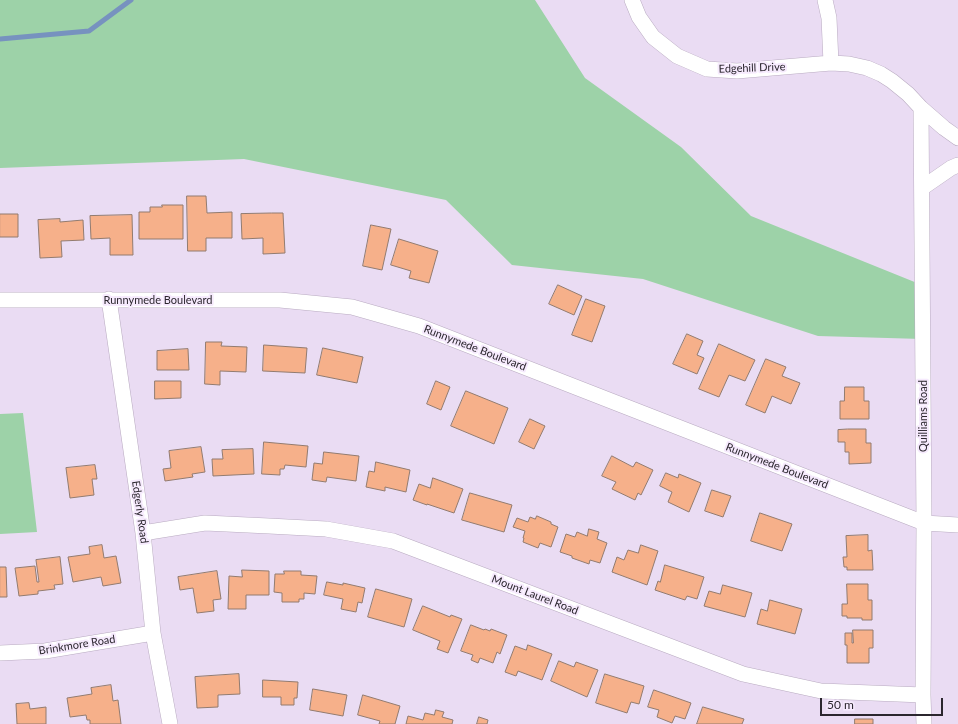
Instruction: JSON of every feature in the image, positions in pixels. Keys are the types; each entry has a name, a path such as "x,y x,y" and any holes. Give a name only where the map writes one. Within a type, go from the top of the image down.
{"street":[{"name":"Edgehill Drive","path":"632,0 639,17 654,37 677,56 708,69 737,70 831,63 849,64 867,68 892,81 944,128 958,138"},
{"path":"825,0 829,18 831,63"},
{"name":"Quilliams Road","path":"921,108 924,724"},
{"path":"922,188 951,168 958,166"},
{"name":"Edgerly Road","path":"109,299 143,534 153,633 170,724"},
{"name":"Runnymede Boulevard","path":"0,300 280,300 352,307 419,326 924,523 958,525"},
{"name":"Mount Laurel Road","path":"143,534 206,523 326,529 393,541 744,674 820,690 923,695"},
{"name":"Brinkmore Road","path":"0,653 45,651 153,633"}],"green space":[{"path":"0,0 535,0 585,78 681,147 751,216 922,285 922,339 818,336 643,279 512,265 446,200 244,159 0,168"},
{"path":"23,413 37,532 0,534 0,414"}],"building":[{"path":"187,196 206,196 207,213 232,212 232,238 206,238 206,251 188,251"},
{"path":"162,205 183,205 183,239 139,239 139,212 150,212 150,207 162,207"},
{"path":"283,213 285,253 263,254 263,238 242,239 241,214"},
{"path":"0,214 18,214 18,237 0,237"},
{"path":"132,215 133,255 110,255 110,238 91,239 90,216"},
{"path":"60,219 60,222 83,220 84,240 61,241 62,257 40,258 38,220"},
{"path":"371,225 391,229 382,270 363,266"},
{"path":"399,239 438,251 429,283 409,278 411,271 391,265"},
{"path":"558,285 582,296 574,315 549,304"},
{"path":"586,299 605,306 592,342 572,335"},
{"path":"687,334 703,341 697,355 704,358 697,374 673,364"},
{"path":"206,342 222,342 221,346 247,347 246,372 220,371 220,385 205,384"},
{"path":"719,344 755,360 745,381 729,375 719,397 699,389"},
{"path":"264,345 307,348 305,373 263,371"},
{"path":"323,348 363,357 357,383 317,375"},
{"path":"188,349 189,370 157,370 157,351"},
{"path":"766,359 786,367 782,376 800,383 791,404 772,396 765,413 746,405"},
{"path":"155,381 181,381 181,398 155,399"},
{"path":"436,381 450,387 441,410 427,404"},
{"path":"845,387 864,387 864,401 869,401 869,419 840,419 840,401 844,401"},
{"path":"466,391 508,408 494,444 451,426"},
{"path":"530,419 545,426 534,449 519,442"},
{"path":"866,429 866,443 871,443 871,463 849,464 849,452 845,452 845,442 838,442 838,430"},
{"path":"264,442 308,446 306,467 285,465 284,469 280,469 280,475 262,474"},
{"path":"201,447 205,472 192,474 193,477 165,481 163,469 171,468 169,451"},
{"path":"253,449 254,474 213,476 212,459 223,459 222,450"},
{"path":"324,452 359,456 356,481 327,477 326,482 312,480 314,463 322,464"},
{"path":"612,456 633,467 636,462 653,470 641,495 638,493 635,500 612,489 616,482 602,476"},
{"path":"376,462 410,470 406,492 385,487 385,491 366,487 369,471 374,472"},
{"path":"95,465 97,479 92,479 94,495 70,498 66,468"},
{"path":"666,473 678,478 679,474 701,483 689,512 668,502 672,492 660,486"},
{"path":"433,478 463,489 454,513 413,500 419,484 430,488"},
{"path":"712,490 731,496 723,517 705,511"},
{"path":"470,493 512,505 504,532 462,520"},
{"path":"760,513 792,524 782,551 751,541"},
{"path":"537,516 558,527 551,547 540,543 538,548 523,542 525,531 513,527 517,518 528,522 530,517 535,519"},
{"path":"589,529 599,532 597,539 607,543 600,563 590,560 589,564 560,552 566,534 575,537 577,532 587,536"},
{"path":"868,535 868,551 872,550 873,570 847,570 847,567 844,567 843,557 847,557 846,536"},
{"path":"102,545 104,558 116,556 121,583 103,586 101,577 73,582 68,557 90,554 89,547"},
{"path":"641,545 658,551 647,585 612,572 617,557 624,560 628,550 638,553"},
{"path":"60,557 63,584 54,585 55,589 38,591 38,594 19,596 15,568 35,566 37,582 39,582 36,560"},
{"path":"665,565 704,577 697,599 687,596 685,600 655,590 658,581 660,582"},
{"path":"0,567 6,567 7,597 0,597"},
{"path":"242,570 269,571 269,595 246,595 246,609 228,609 229,576 242,577"},
{"path":"217,571 221,599 213,600 214,611 197,613 193,588 180,590 178,577"},
{"path":"284,571 301,571 301,575 317,576 315,594 304,593 304,599 299,599 299,602 282,602 282,593 274,592 275,574 284,574"},
{"path":"327,582 343,585 343,583 365,588 362,603 358,602 356,612 341,609 343,599 324,595"},
{"path":"847,584 868,584 868,600 872,600 872,620 847,618 847,616 842,616 842,604 847,604"},
{"path":"723,585 752,593 745,617 704,606 709,591 720,594"},
{"path":"376,589 412,599 404,627 368,617"},
{"path":"770,600 802,609 795,634 757,624 761,609 767,611"},
{"path":"423,606 450,617 451,615 462,619 448,653 437,649 440,641 413,630"},
{"path":"471,625 484,630 490,631 491,629 507,635 500,654 497,652 493,663 480,658 478,663 471,660 473,655 461,651"},
{"path":"853,630 873,630 873,648 869,648 869,663 847,663 845,633 852,633 853,643"},
{"path":"528,645 552,654 542,680 518,671 516,676 505,672 515,646 526,650"},
{"path":"559,661 574,667 576,662 598,670 587,697 551,681"},
{"path":"239,674 240,694 218,695 218,707 197,708 195,677"},
{"path":"605,674 644,686 639,704 631,702 627,713 596,703"},
{"path":"263,680 298,682 297,698 294,698 294,705 281,705 281,697 263,697"},
{"path":"111,685 113,701 118,700 121,724 90,724 90,720 87,720 86,715 70,717 67,698 92,694 91,688"},
{"path":"313,689 347,695 343,716 310,710"},
{"path":"654,690 691,703 685,719 675,716 672,723 657,717 659,710 648,707"},
{"path":"363,695 400,706 395,724 379,724 380,721 358,715"},
{"path":"29,703 30,709 46,707 46,724 17,724 16,704"},
{"path":"703,707 744,719 742,724 697,724"},
{"path":"436,710 444,712 442,717 453,720 452,724 406,724 408,716 423,720 425,713 434,715"},
{"path":"479,717 488,720 487,724 477,724"},
{"path":"855,719 873,719 873,724 855,724"}],"waterway":[{"path":"0,39 89,31 131,0"}]}
